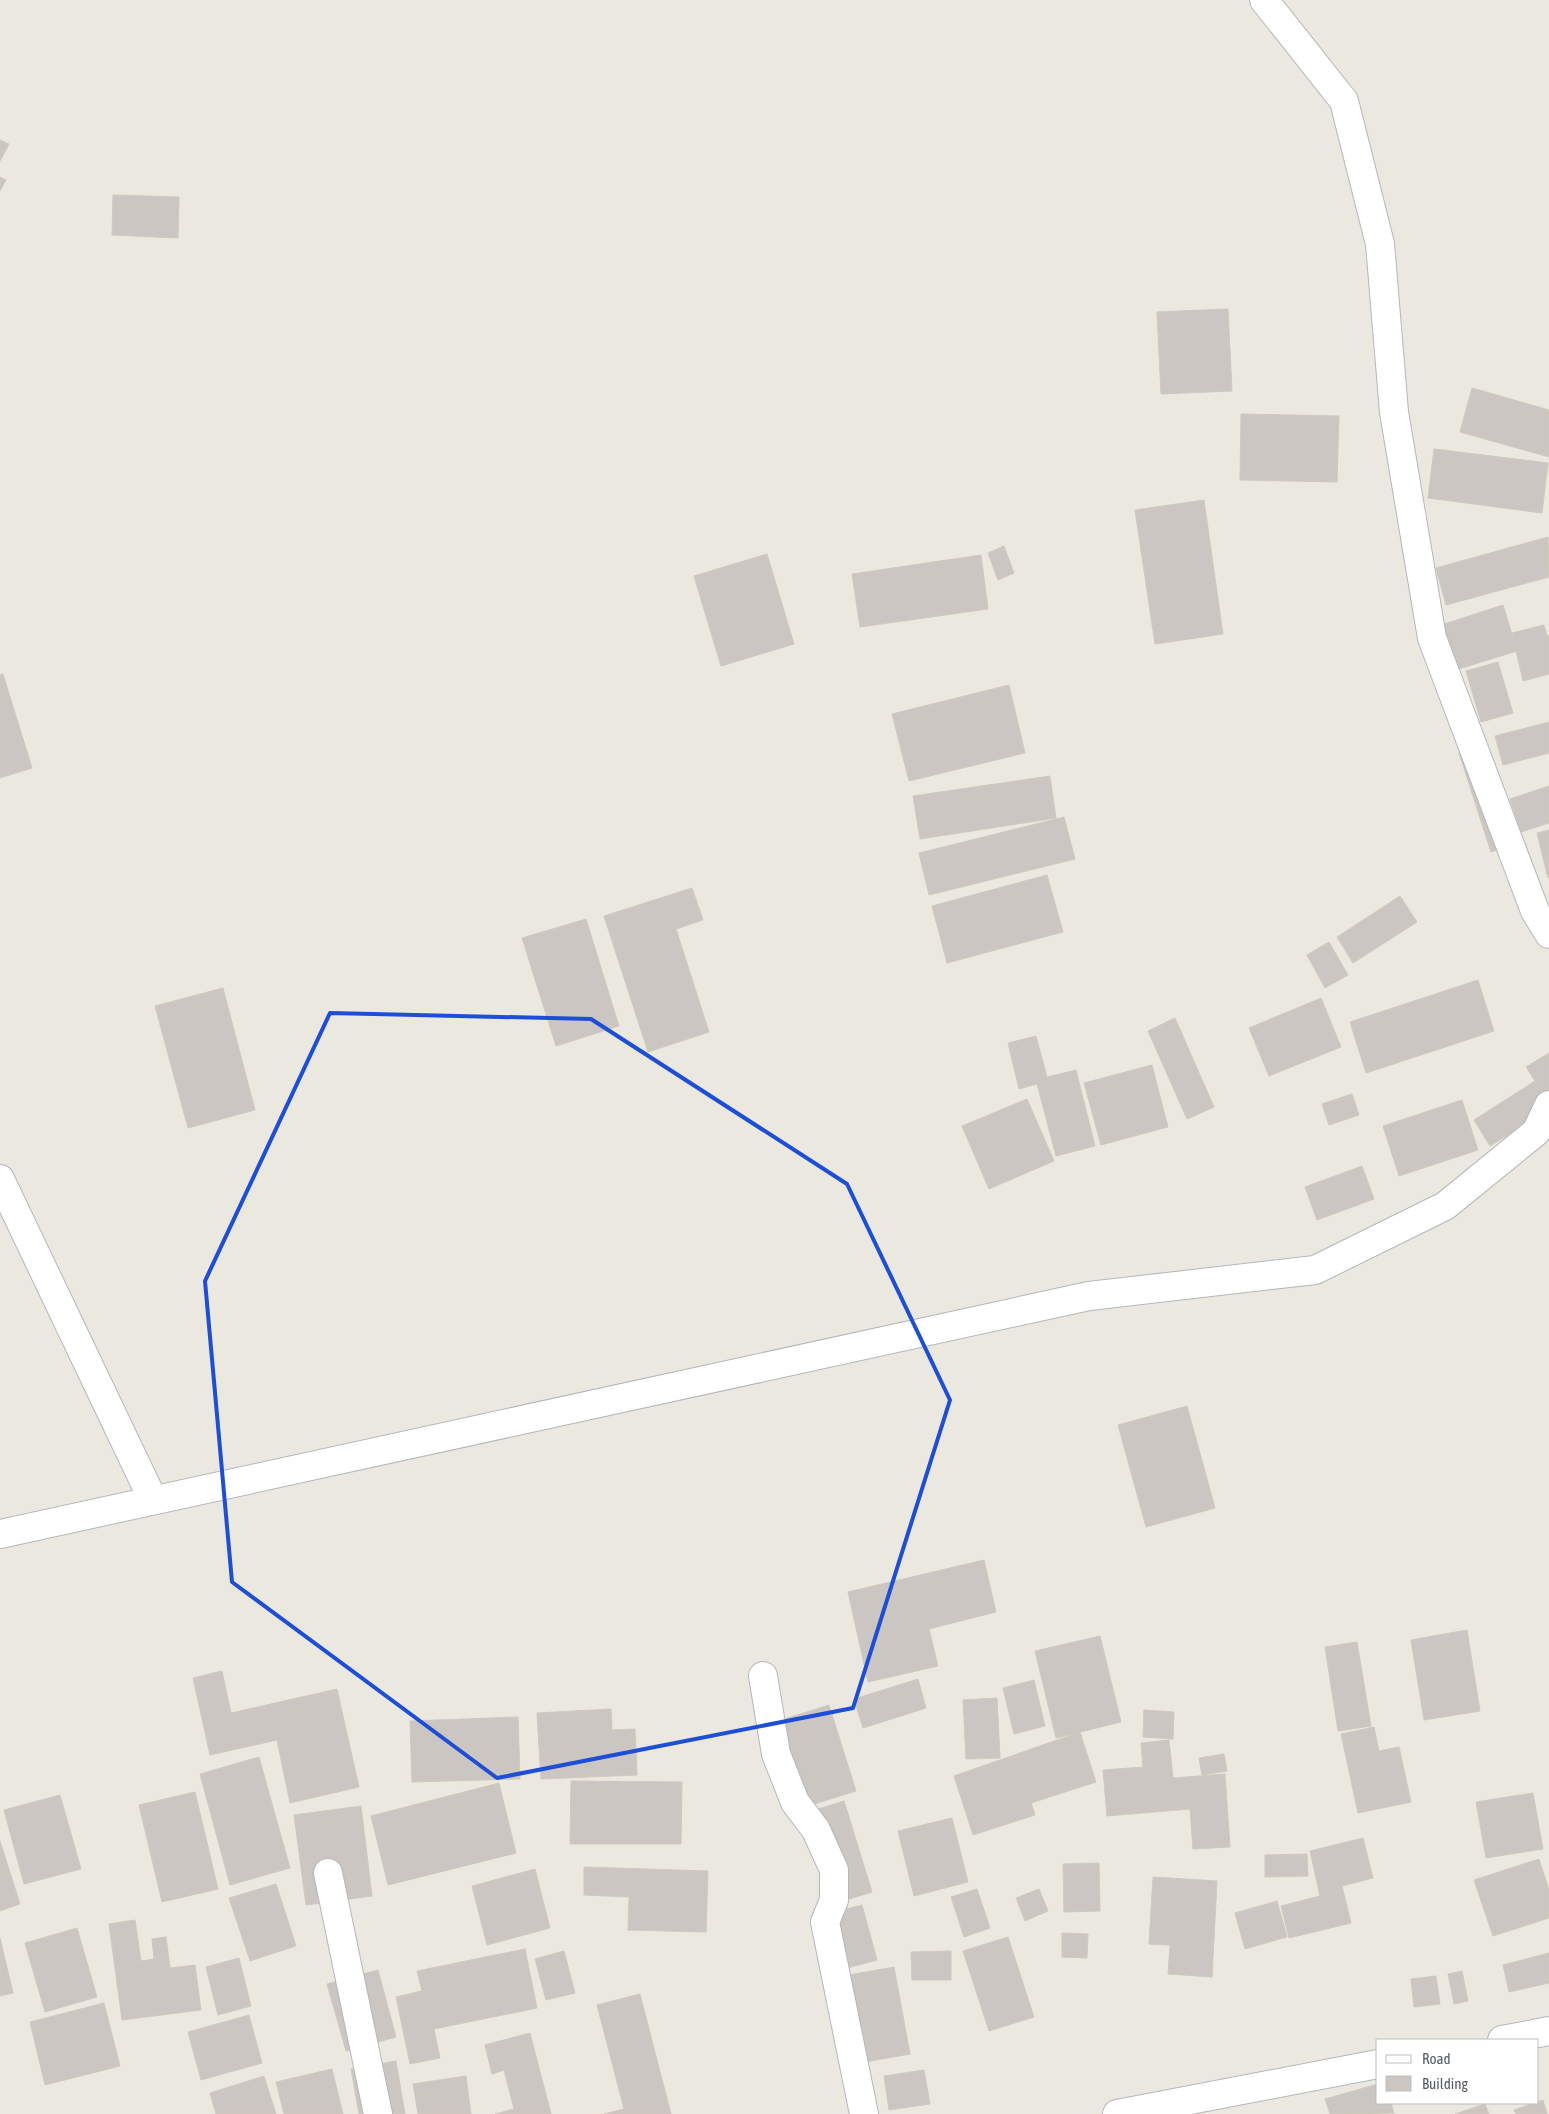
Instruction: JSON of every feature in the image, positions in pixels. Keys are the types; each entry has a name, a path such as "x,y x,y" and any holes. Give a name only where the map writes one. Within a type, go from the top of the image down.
{"street":[{"path":"1264,0 1344,101 1380,244 1394,412 1432,638 1535,911 1549,934"},
{"path":"0,1534 1089,1296 1315,1270 1445,1206 1536,1132 1549,1105"},
{"path":"0,1179 153,1500"},
{"path":"763,1676 776,1754 794,1802 816,1830 834,1870 834,1900 825,1922 864,2114"},
{"path":"328,1873 378,2114"},
{"path":"1507,2039 1549,2031"},
{"path":"1117,2114 1376,2064"}],"highlighted area":[{"path":"330,1013 591,1019 847,1184 950,1400 853,1708 497,1778 232,1582 205,1281"}],"building":[{"path":"0,140 9,144 0,161"},
{"path":"0,177 6,180 0,191"},
{"path":"113,195 179,197 178,238 112,235"},
{"path":"1228,309 1232,391 1161,394 1157,312"},
{"path":"1472,388 1549,410 1549,457 1460,432"},
{"path":"1241,414 1339,416 1337,482 1240,480"},
{"path":"1434,449 1548,463 1542,513 1428,498"},
{"path":"1204,500 1223,634 1155,644 1135,510"},
{"path":"1548,537 1549,577 1446,605 1436,568"},
{"path":"1004,546 1014,573 998,580 988,553"},
{"path":"767,554 794,644 721,666 694,576"},
{"path":"981,555 988,609 860,627 852,574"},
{"path":"1503,605 1517,651 1449,672 1435,627"},
{"path":"1544,625 1547,636 1549,635 1549,674 1523,681 1512,633"},
{"path":"1498,662 1513,713 1481,722 1466,671"},
{"path":"3,674 32,768 0,778 0,675"},
{"path":"1009,685 1025,753 909,781 892,714"},
{"path":"1549,722 1549,753 1503,765 1495,736"},
{"path":"1481,746 1513,845 1491,852 1459,753"},
{"path":"1050,776 1056,818 920,839 913,796"},
{"path":"1549,786 1549,823 1521,832 1510,799"},
{"path":"1064,817 1075,859 929,895 919,853"},
{"path":"1549,830 1549,877 1548,878 1537,833"},
{"path":"1047,875 1063,932 947,963 932,906"},
{"path":"692,888 703,920 676,929 709,1032 648,1052 604,916"},
{"path":"1400,896 1417,922 1353,963 1337,937"},
{"path":"586,919 619,1026 556,1046 522,938"},
{"path":"1329,942 1348,975 1325,988 1307,955"},
{"path":"1478,980 1494,1031 1366,1073 1350,1022"},
{"path":"223,988 255,1110 188,1128 155,1006"},
{"path":"1321,998 1341,1047 1269,1076 1249,1028"},
{"path":"1175,1018 1214,1107 1187,1119 1148,1031"},
{"path":"1036,1036 1047,1077 1076,1070 1095,1146 1056,1156 1037,1084 1019,1089 1008,1043"},
{"path":"1549,1053 1549,1110 1490,1146 1474,1120 1535,1081 1526,1067"},
{"path":"1152,1065 1168,1127 1101,1145 1084,1083"},
{"path":"1352,1094 1359,1115 1329,1125 1322,1104"},
{"path":"1027,1099 1054,1161 989,1189 962,1126"},
{"path":"1462,1100 1478,1150 1399,1176 1383,1126"},
{"path":"1362,1166 1374,1199 1317,1220 1305,1187"},
{"path":"1187,1406 1215,1508 1146,1527 1118,1425"},
{"path":"984,1560 996,1612 929,1629 938,1666 868,1682 848,1592"},
{"path":"1467,1630 1480,1711 1424,1720 1411,1640"},
{"path":"1100,1636 1121,1722 1056,1738 1035,1651"},
{"path":"1357,1642 1371,1726 1338,1731 1325,1647"},
{"path":"222,1671 231,1713 337,1689 359,1787 290,1803 277,1740 210,1755 193,1678"},
{"path":"918,1679 926,1708 863,1728 854,1699"},
{"path":"1034,1680 1045,1726 1014,1734 1003,1688"},
{"path":"997,1698 1000,1758 966,1759 963,1700"},
{"path":"829,1705 856,1791 792,1811 765,1725"},
{"path":"611,1709 612,1730 635,1729 637,1775 541,1779 537,1713"},
{"path":"1144,1710 1174,1712 1173,1739 1143,1737"},
{"path":"518,1717 520,1779 412,1782 410,1721"},
{"path":"1374,1727 1379,1751 1399,1747 1411,1802 1358,1813 1341,1734"},
{"path":"1080,1732 1096,1782 1031,1803 1035,1815 973,1835 954,1776"},
{"path":"1169,1740 1173,1778 1225,1774 1230,1847 1193,1849 1190,1809 1107,1816 1103,1770 1143,1767 1141,1743"},
{"path":"1224,1754 1227,1771 1202,1775 1199,1758"},
{"path":"259,1757 290,1868 230,1885 200,1774"},
{"path":"571,1781 682,1782 681,1844 570,1844"},
{"path":"499,1783 516,1853 388,1885 371,1816"},
{"path":"195,1792 218,1889 162,1902 139,1805"},
{"path":"1533,1793 1543,1849 1486,1858 1476,1802"},
{"path":"60,1795 81,1869 24,1884 4,1810"},
{"path":"844,1801 872,1892 830,1905 802,1814"},
{"path":"361,1806 372,1896 306,1905 294,1815"},
{"path":"952,1818 968,1882 914,1896 898,1831"},
{"path":"1363,1838 1373,1878 1342,1886 1351,1923 1289,1938 1281,1906 1320,1896 1310,1851"},
{"path":"0,1841 20,1904 0,1911"},
{"path":"1307,1854 1308,1876 1265,1877 1265,1855"},
{"path":"1539,1859 1549,1890 1549,1918 1493,1936 1474,1880"},
{"path":"1099,1863 1100,1911 1064,1912 1063,1864"},
{"path":"584,1867 708,1871 706,1932 628,1930 629,1897 584,1895"},
{"path":"535,1869 550,1928 487,1945 472,1886"},
{"path":"1153,1877 1217,1881 1212,1977 1168,1974 1170,1945 1149,1944"},
{"path":"276,1884 296,1946 250,1961 229,1898"},
{"path":"977,1889 990,1928 964,1937 951,1897"},
{"path":"1039,1889 1048,1911 1025,1921 1016,1898"},
{"path":"1277,1901 1287,1937 1245,1949 1235,1913"},
{"path":"862,1905 877,1960 840,1970 825,1915"},
{"path":"135,1920 141,1961 154,1959 152,1939 166,1937 170,1968 195,1965 201,2010 122,2020 109,1924"},
{"path":"77,1928 97,1997 45,2012 25,1943"},
{"path":"1062,1933 1088,1934 1087,1958 1062,1957"},
{"path":"1008,1937 1034,2017 989,2031 963,1951"},
{"path":"0,1938 13,1993 0,1996"},
{"path":"525,1949 537,2008 434,2029 440,2058 410,2064 396,1997 422,1991 417,1971"},
{"path":"564,1951 575,1993 546,2000 535,1959"},
{"path":"951,1951 951,1980 912,1980 911,1952"},
{"path":"1549,1953 1549,1983 1509,1992 1503,1965"},
{"path":"239,1958 251,2006 218,2015 206,1967"},
{"path":"894,1967 910,2054 848,2065 832,1978"},
{"path":"378,1970 396,2037 346,2051 327,1984"},
{"path":"1462,1971 1468,2001 1454,2004 1448,1974"},
{"path":"1436,1976 1440,2004 1414,2007 1411,1979"},
{"path":"640,1994 671,2114 604,2114 624,2109 597,2005"},
{"path":"104,2003 120,2066 45,2085 30,2022"},
{"path":"249,2015 262,2063 201,2080 188,2032"},
{"path":"530,2033 551,2114 495,2114 514,2109 504,2070 492,2074 485,2045"},
{"path":"396,2061 405,2114 359,2114 351,2069"},
{"path":"332,2069 343,2114 284,2114 276,2082"},
{"path":"924,2070 930,2104 889,2110 884,2076"},
{"path":"264,2076 276,2114 216,2114 210,2093"},
{"path":"466,2076 471,2114 418,2114 413,2084"},
{"path":"1376,2085 1376,2104 1391,2104 1394,2113 1330,2114 1325,2099"},
{"path":"1543,2100 1547,2114 1516,2114 1514,2110 1531,2104 1539,2104 1539,2101"},
{"path":"1485,2104 1489,2114 1455,2114"}]}
